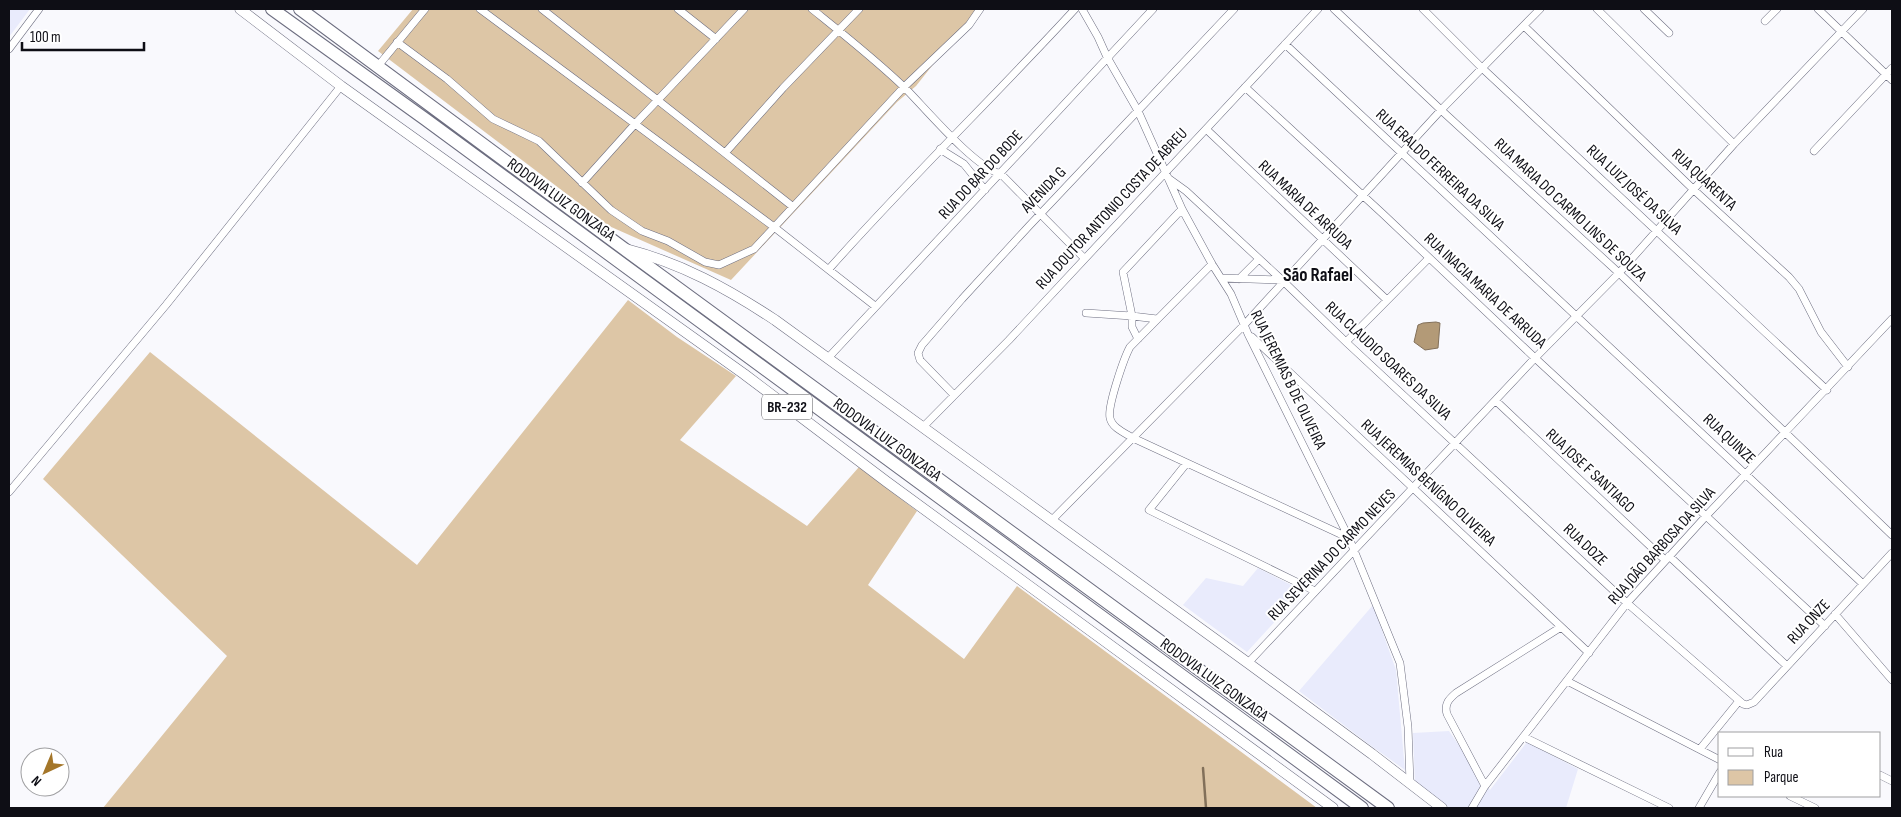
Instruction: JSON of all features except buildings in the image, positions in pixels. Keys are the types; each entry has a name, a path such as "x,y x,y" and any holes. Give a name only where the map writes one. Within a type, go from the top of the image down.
{"highway":[{"name":"RODOVIA LUIZ GONZAGA","path":"272,9 425,119 1362,808"},
{"name":"RODOVIA LUIZ GONZAGA","path":"300,9 1388,808"}],"main road":[{"name":"BR-232","path":"240,9 341,86 744,374 887,482 1332,808"},
{"path":"623,248 656,256 717,284 768,316 924,426 1248,663 1442,808"}],"street":[{"path":"9,49 39,9"},
{"path":"378,66 426,9"},
{"path":"480,9 774,228 875,306"},
{"path":"542,9 792,206"},
{"path":"678,9 716,39"},
{"path":"582,183 657,100 744,9"},
{"path":"812,9 904,87 952,137 989,169 1001,174 1084,258"},
{"path":"725,153 783,88 860,9"},
{"path":"398,42 447,79 487,116 539,141 612,210 642,231 668,241 711,264 725,263 754,249 904,87 959,35 980,9"},
{"path":"828,269 940,149 1022,68 1075,9"},
{"name":"RUA JEREMIAS B DE OLIVEIRA","path":"1082,9 1138,111 1182,209 1231,294 1248,334 1349,538 1400,663 1408,727 1410,783"},
{"name":"RUA DO BAR DO BODE","path":"828,358 1153,9"},
{"name":"AVENIDA G","path":"954,396 920,360 919,350 962,299 1234,9"},
{"name":"RUA DOUTOR ANTONIO COSTA DE ABREU","path":"924,426 1166,175 1206,129 1318,9"},
{"name":"RUA MARIA DO CARMO LINS DE SOUZA","path":"1334,9 1619,273 1787,432 1892,535"},
{"name":"RUA LUIZ JOSÉ DA SILVA","path":"1423,9 1482,68 1827,390"},
{"path":"1430,16 1436,9"},
{"path":"1052,520 1245,324 1441,110 1540,9"},
{"path":"1597,9 1734,144"},
{"path":"1644,9 1669,33"},
{"path":"1765,21 1777,9"},
{"path":"1818,9 1892,80"},
{"path":"1576,316 1619,273 1734,144 1863,9"},
{"name":"RUA QUARENTA","path":"1524,26 1694,190 1795,283 1821,332 1848,367"},
{"name":"RUA ERALDO FERREIRA DA SILVA","path":"1286,44 1576,316"},
{"path":"1814,151 1892,68"},
{"path":"9,492 160,312 341,86"},
{"name":"RUA INACIA MARIA DE ARRUDA","path":"1244,88 1363,196 1825,626"},
{"name":"RUA MARIA DE ARRUDA","path":"1206,129 1386,300"},
{"path":"940,149 964,164 985,190"},
{"name":"RUA CLAUDIO SOARES DA SILVA","path":"1166,175 1186,191 1456,443"},
{"path":"1138,339 1132,327 1132,316 1123,272 1182,209"},
{"path":"1346,342 1429,258"},
{"path":"1239,279 1259,259"},
{"path":"1212,264 1130,347 1122,363 1109,418 1116,428 1133,438 1349,538"},
{"path":"1221,278 1283,281"},
{"path":"1086,314 1157,319"},
{"name":"RUA SEVERINA DO CARMO NEVES","path":"1248,663 1576,316"},
{"name":"RUA QUINZE","path":"1576,316 1863,584"},
{"name":"RUA JOÃO BARBOSA DA SILVA","path":"1472,808 1485,786 1627,603 1707,515 1892,319"},
{"name":"RUA JEREMIAS BENÍGNO OLIVEIRA","path":"1248,334 1589,653"},
{"name":"RUA JOSE F SANTIAGO","path":"1496,401 1787,666"},
{"name":"RUA DOZE","path":"1456,443 1627,603 1741,703"},
{"path":"1186,464 1148,510 1315,591"},
{"name":"RUA ONZE","path":"1741,703 1747,705 1754,702 1892,553"},
{"path":"1836,614 1892,680"},
{"path":"1485,786 1447,714 1446,704 1456,693 1561,627"},
{"path":"1568,681 1718,759"},
{"path":"1700,750 1741,703"},
{"path":"1524,737 1669,808"},
{"path":"1699,808 1718,775"},
{"path":"1792,797 1816,808"}],"shaded area":[{"path":"9,9 30,9 9,37"},
{"path":"1440,323 1438,348 1425,350 1414,342 1418,325"},
{"path":"1258,568 1303,591 1247,652 1183,605 1206,578 1243,586"},
{"path":"1373,605 1396,670 1405,770 1299,691"},
{"path":"1449,731 1490,790 1527,742 1578,769 1566,808 1450,808 1415,783 1413,733"}],"green space":[{"path":"413,9 977,9 916,86 897,102 731,280 609,226 378,51"},
{"path":"628,300 677,337 736,376 680,440 807,526 859,467 917,511 868,585 964,659 1017,586 1317,808 103,808 227,656 43,479 150,352 417,565"}],"waterway":[{"path":"1203,768 1206,808"}],"district":[{"name":"São Rafael","path":"1318,275"}]}
